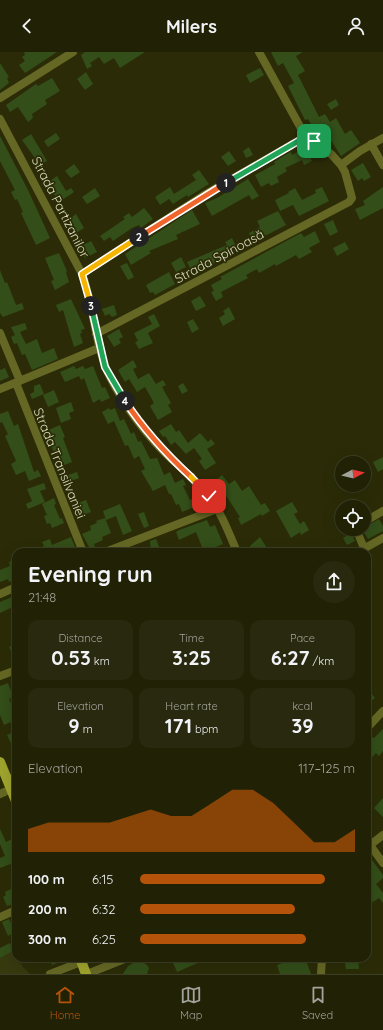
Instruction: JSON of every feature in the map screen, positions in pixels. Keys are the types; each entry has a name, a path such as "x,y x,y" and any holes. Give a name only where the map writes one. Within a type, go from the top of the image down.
{"main road":[{"path":"0,762 11,782"},
{"path":"81,962 86,974"}],"street":[{"path":"0,98 73,52"},
{"path":"259,52 297,122 307,136 332,154 341,165 371,144 383,138"},
{"name":"Strada Partizanilor","path":"0,120 82,274 90,299 99,348 111,380 146,431 166,454 199,484 217,509 236,548"},
{"path":"82,274 204,195 307,136"},
{"path":"371,144 383,165"},
{"name":"Strada Spinoasă","path":"96,334 350,202 352,198 345,172 341,165"},
{"name":"Strada Transilvaniei","path":"0,333 81,548"},
{"path":"0,388 99,348"},
{"path":"115,548 217,509"},
{"path":"371,518 383,511"},
{"path":"358,536 361,548"},
{"path":"365,548 383,538"},
{"path":"0,594 12,590"},
{"path":"0,676 12,672"},
{"path":"371,724 383,711"},
{"path":"0,794 11,782"},
{"path":"371,844 383,835"},
{"path":"371,848 383,863"},
{"path":"0,917 12,912"},
{"path":"50,974 76,962"},
{"path":"86,974 117,962"},
{"path":"321,974 322,962"}],"shaded area":[{"path":"0,949 12,949 12,962 20,962 22,966 30,974 0,974"}],"building":[{"path":"24,52 57,52 25,73 19,65 25,61 22,57 25,55"},
{"path":"85,52 145,52 120,68 114,58 104,64 99,57 90,63 92,66 87,69 81,55"},
{"path":"271,52 303,52 296,56 305,71 298,75 319,117 325,114 330,122 336,118 345,134 351,130 360,143 341,156 321,125 314,129 308,119 305,120 288,86 294,83 283,63 278,66"},
{"path":"0,63 9,77 7,78 9,83 0,90"},
{"path":"260,68 264,75 250,83 246,75"},
{"path":"86,72 93,84 85,90 77,79"},
{"path":"52,78 60,91 45,100 47,104 32,114 33,118 28,122 18,107 10,112 6,105 36,84 38,86"},
{"path":"336,99 339,105 331,110 327,104"},
{"path":"56,133 60,139 48,147 44,141"},
{"path":"31,134 47,161 40,165 22,140"},
{"path":"0,136 28,190 50,238 36,245 21,213 23,212 17,199 15,200 11,192 15,190 0,161"},
{"path":"249,147 253,155 246,158 243,151"},
{"path":"305,148 312,161 304,165 302,160 285,168 287,171 277,177 279,182 271,186 269,183 261,187 255,175 275,164 274,162 285,155 291,152 292,155"},
{"path":"229,151 236,161 228,166 221,157"},
{"path":"363,163 371,177 364,181 362,178 358,181 351,170"},
{"path":"74,164 80,172 71,178 65,171"},
{"path":"199,170 209,184 173,204 169,199 160,205 155,197 170,187 174,194 196,180 192,175"},
{"path":"57,176 66,191 71,188 74,192 59,202 47,183"},
{"path":"248,179 259,196 252,200 249,195 212,216 205,203 217,198"},
{"path":"322,187 329,201 299,216 293,205 280,211 275,200 289,193 288,192 295,188 302,200 316,193 315,190"},
{"path":"383,187 383,208 360,220 355,209 365,205 363,201"},
{"path":"95,188 100,196 87,204 82,197"},
{"path":"144,208 153,219 141,228 139,225 132,228 113,241 110,237 104,241 100,236 125,219 123,217 129,213 132,217"},
{"path":"192,210 200,224 176,235 178,239 149,251 151,253 131,265 125,254"},
{"path":"278,211 286,225 253,242 249,233 260,227 257,221"},
{"path":"76,214 84,228 76,233 68,220"},
{"path":"333,220 338,232 330,236 324,224"},
{"path":"315,231 320,242 309,248 312,252 299,259 296,255 259,273 257,269 246,275 248,278 221,292 223,297 216,301 211,292 214,291 211,285 222,279 220,277 301,233 304,237"},
{"path":"232,238 238,250 197,273 195,268 191,270 187,262 227,245 225,242"},
{"path":"91,241 97,252 85,258 79,247"},
{"path":"345,242 349,249 337,256 333,248"},
{"path":"59,253 67,271 69,282 55,290 51,281 54,280 45,258"},
{"path":"181,257 186,267 176,272 171,263"},
{"path":"127,263 134,277 128,280 120,266"},
{"path":"0,270 5,283 7,282 16,305 22,303 24,309 3,317 0,313"},
{"path":"169,272 175,284 155,295 153,292 150,293 146,285"},
{"path":"200,296 206,306 196,311 191,301"},
{"path":"71,299 85,329 81,330 82,333 80,334 83,343 74,347 63,310 59,312 56,305"},
{"path":"114,305 117,315 112,317 109,314 105,316 102,309"},
{"path":"229,307 235,319 223,326 219,318 225,314 223,311"},
{"path":"154,314 160,326 148,333 153,343 139,349 135,342 138,341 134,333 152,324 148,317"},
{"path":"193,319 199,329 192,333 187,322"},
{"path":"25,323 27,329 20,332 26,344 37,339 42,353 54,348 58,359 32,370 25,354 22,355 17,343 14,344 11,337 15,335 11,327"},
{"path":"119,329 123,337 119,339 121,343 114,347 107,336"},
{"path":"133,360 137,367 133,369 138,379 149,373 156,384 163,380 166,385 162,387 171,403 168,405 172,412 158,420 150,406 154,403 145,387 137,392 129,379 125,382 118,370"},
{"path":"74,366 76,369 83,366 85,369 93,366 102,388 105,387 110,398 101,402 100,399 93,403 84,378 81,380 79,376 65,382 60,372"},
{"path":"5,368 9,377 0,381 0,370"},
{"path":"183,383 188,391 182,394 178,386"},
{"path":"40,384 44,394 32,399 30,394 34,392 34,386"},
{"path":"54,390 59,402 48,407 43,395"},
{"path":"71,402 74,411 69,413 71,419 61,423 56,408"},
{"path":"109,408 110,410 115,408 120,421 124,419 131,434 134,432 138,442 141,441 150,459 157,458 164,475 170,472 175,483 183,479 186,485 183,486 190,500 193,498 197,506 182,512 179,504 176,505 165,485 153,491 141,471 145,469 139,456 134,459 128,445 125,446 114,421 108,424 102,412"},
{"path":"8,411 14,426 18,424 34,472 38,470 41,476 29,481 25,471 16,475 11,464 16,461 5,436 8,434 2,422 0,423 0,414"},
{"path":"171,424 176,432 179,430 188,443 200,433 208,442 211,439 215,444 207,449 216,463 205,470 199,461 202,459 194,448 186,454 175,442 171,445 165,436 163,437 159,431"},
{"path":"60,425 72,462 62,466 58,457 56,458 46,431"},
{"path":"383,457 383,469 378,472 373,462"},
{"path":"77,472 79,478 64,483 62,477"},
{"path":"222,475 229,484 235,480 242,491 249,486 261,505 265,503 270,511 262,516 261,514 241,525 238,518 240,517 225,494 224,495 214,482"},
{"path":"44,483 46,489 40,491 45,502 28,509 26,504 32,501 27,489"},
{"path":"54,498 56,504 54,505 60,519 62,518 64,523 52,528 50,523 47,524 44,516 47,515 42,504"},
{"path":"86,500 91,512 83,515 82,513 77,515 73,505"},
{"path":"292,502 298,512 294,514 300,524 304,521 309,530 301,535 300,532 291,538 276,511"},
{"path":"120,504 132,531 123,535 116,516 106,520 103,511"},
{"path":"144,512 149,526 144,528 138,514"},
{"path":"105,518 111,533 102,537 103,540 94,544 95,547 89,548 82,534 91,530 90,526 97,523 96,521"},
{"path":"379,519 383,526 383,531 368,539 366,536 371,536 371,524"},
{"path":"207,520 210,527 215,525 223,544 214,548 202,548 196,532 179,540 176,532"},
{"path":"346,536 352,536 355,541 347,545 343,538"},
{"path":"71,537 75,548 40,548 44,546 42,542 50,539 52,545"},
{"path":"260,537 267,548 251,548 250,546"},
{"path":"156,539 159,548 151,548 150,541"},
{"path":"12,561 12,581 9,582 8,579 0,582 0,570 10,566 9,562"},
{"path":"12,597 12,607 0,613 0,602"},
{"path":"12,646 12,653 9,647"},
{"path":"8,683 12,691 12,698 9,699 12,706 12,722 4,725 0,715 0,686"},
{"path":"371,692 375,698 371,701"},
{"path":"383,729 383,751 379,756 376,753 371,759 371,738 374,738"},
{"path":"12,733 12,746 7,735"},
{"path":"383,798 383,817 374,808"},
{"path":"0,829 6,842 12,839 12,864 0,868 0,858 5,856 0,844"},
{"path":"371,858 383,875 383,878 376,884 383,893 383,903 379,898 373,902 371,899"},
{"path":"12,888 12,904 7,906 3,897 6,895 5,892"},
{"path":"9,919 12,926 12,934 8,936 2,922"},
{"path":"10,943 12,952 0,958 0,948"},
{"path":"51,962 60,962 52,965"},
{"path":"135,962 140,962 146,964 149,968 147,974 123,974 128,966"},
{"path":"173,962 200,962 177,972"},
{"path":"285,962 306,962 311,974 280,974 277,965"},
{"path":"345,962 358,962 359,969 346,969"}],"route":[{"path":"209,496 199,484 166,454 146,431 111,380 102,358 90,299 82,274 204,195 307,136 314,141"}]}
